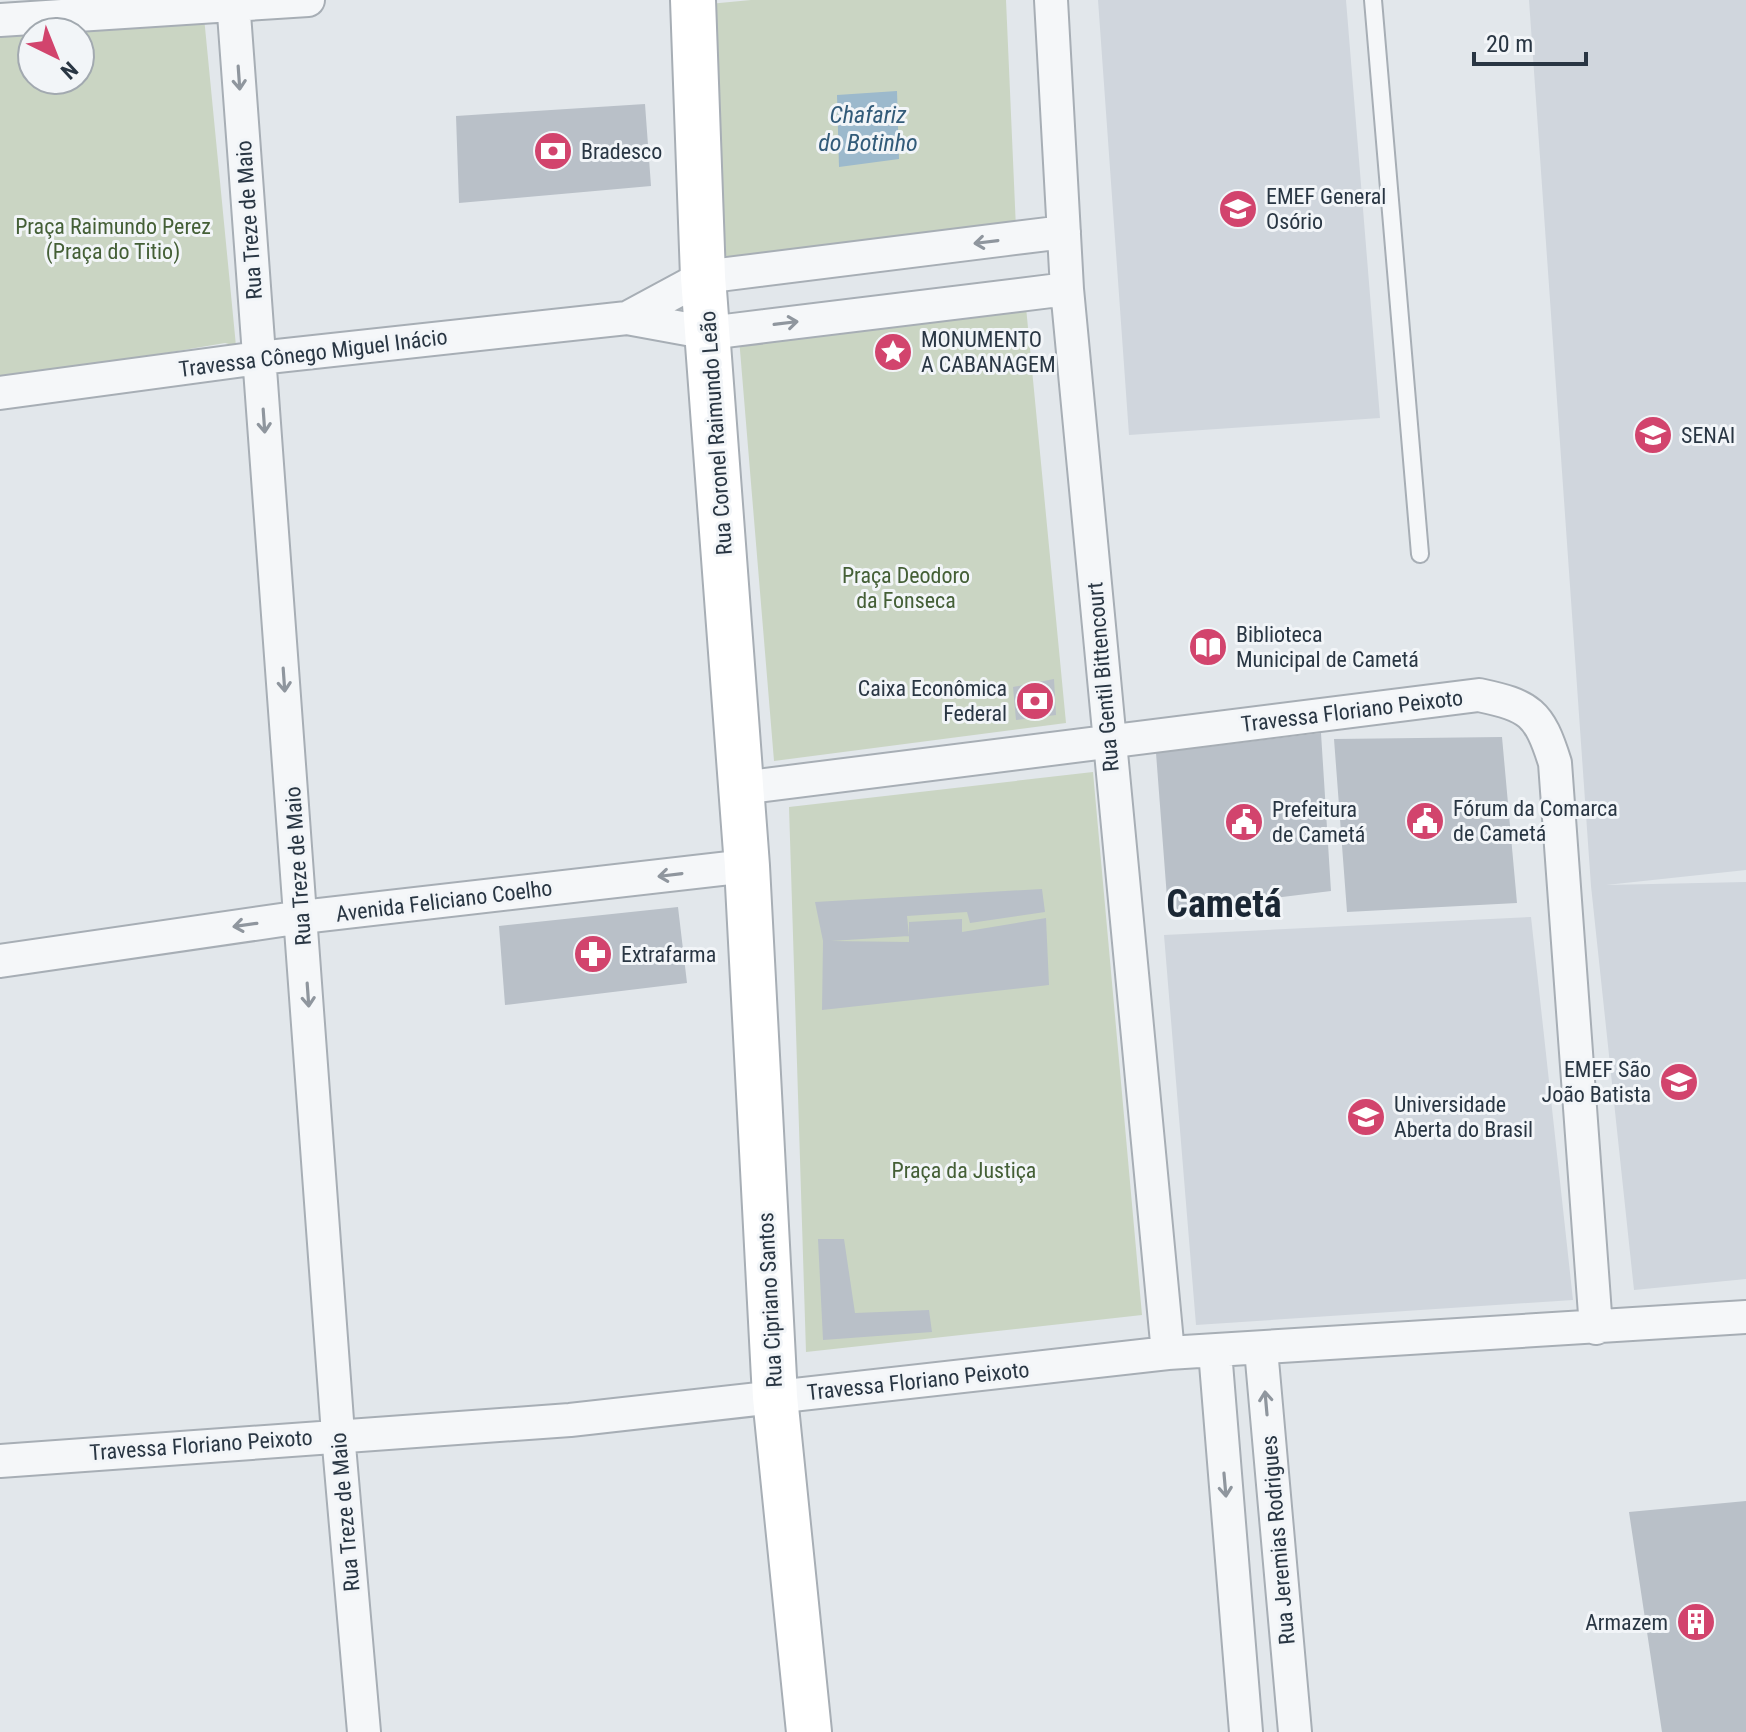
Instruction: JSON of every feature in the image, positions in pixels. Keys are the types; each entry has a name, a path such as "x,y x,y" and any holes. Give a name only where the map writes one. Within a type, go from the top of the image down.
{"main road":[{"name":"Rua Coronel Raimundo Leão","path":"693,0 703,277 747,866"},
{"name":"Rua Cipriano Santos","path":"747,866 775,1397 809,1732"}],"street":[{"path":"0,20 233,2 308,0"},
{"name":"Rua Gentil Bittencourt","path":"1051,0 1067,289 1168,1353"},
{"name":"Rua Treze de Maio","path":"233,2 338,1434 364,1732"},
{"name":"Travessa Cônego Miguel Inácio","path":"627,318 703,277 1064,232"},
{"name":"Travessa Cônego Miguel Inácio","path":"0,393 259,358 627,318 709,333 1067,289"},
{"name":"Travessa Floriano Peixoto","path":"741,788 1479,695 1520,704 1545,730 1555,763 1596,1328"},
{"name":"Avenida Feliciano Coelho","path":"0,961 302,917 747,866"},
{"name":"Travessa Floriano Peixoto","path":"0,1461 338,1434 570,1420 1168,1353 1746,1317"},
{"name":"Rua Jeremias Rodrigues","path":"1261,1349 1295,1732"},
{"path":"1215,1351 1246,1732"}],"lane":[{"path":"1373,0 1420,554"}],"shaded area":[{"name":"EMEF General Osório","path":"1098,0 1346,0 1380,418 1129,435"},
{"name":"SENAI","path":"1529,0 1746,0 1746,870 1606,885 1746,882 1746,1279 1634,1290 1591,886"},
{"name":"Universidade Aberta do Brasil","path":"1531,917 1573,1300 1196,1325 1164,935"}],"green space":[{"path":"751,0 1006,0 1016,229 727,269 709,4"},
{"name":"Praça Raimundo Perez (Praça do Titio)","path":"204,17 236,346 225,343 0,381 0,34 16,33 16,96 96,96 96,26"},
{"name":"Praça Deodoro da Fonseca","path":"1026,307 1066,723 774,761 739,338"},
{"name":"Praça da Justiça","path":"1093,772 1142,1315 806,1352 789,807"}],"water":[{"name":"Chafariz do Botinho","path":"897,91 899,159 839,167 837,95"}],"building":[{"name":"Bradesco","path":"645,104 651,186 459,203 456,116"},
{"name":"Caixa Econômica Federal","path":"1054,679 1056,715 1016,720 1013,687"},
{"name":"Prefeitura de Cametá","path":"1321,733 1331,891 1168,911 1156,753"},
{"name":"Fórum da Comarca de Cametá","path":"1502,737 1517,903 1347,912 1334,739"},
{"path":"1042,889 1045,912 970,923 967,912 907,916 909,936 909,922 962,919 962,932 1046,918 1049,985 822,1010 823,941 815,902","holes":["909,936 909,942 831,941"]},
{"name":"Extrafarma","path":"678,907 687,983 505,1005 499,926"},
{"path":"818,1239 844,1239 855,1313 929,1310 932,1332 823,1340"},
{"name":"Armazem","path":"1746,1501 1746,1732 1662,1732 1629,1512"}],"place":[{"name":"Bradesco","path":"553,151"},
{"name":"EMEF General Osório","path":"1238,209"},
{"name":"MONUMENTO A CABANAGEM","path":"893,352"},
{"name":"SENAI","path":"1653,435"},
{"name":"Biblioteca Municipal de Cametá","path":"1208,647"},
{"name":"Caixa Econômica Federal","path":"1035,701"},
{"name":"Fórum da Comarca de Cametá","path":"1425,821"},
{"name":"Prefeitura de Cametá","path":"1244,822"},
{"name":"Extrafarma","path":"593,954"},
{"name":"EMEF São João Batista","path":"1679,1082"},
{"name":"Universidade Aberta do Brasil","path":"1366,1117"},
{"name":"Armazem","path":"1696,1622"}],"district":[{"name":"Cametá","path":"1224,904"}]}
